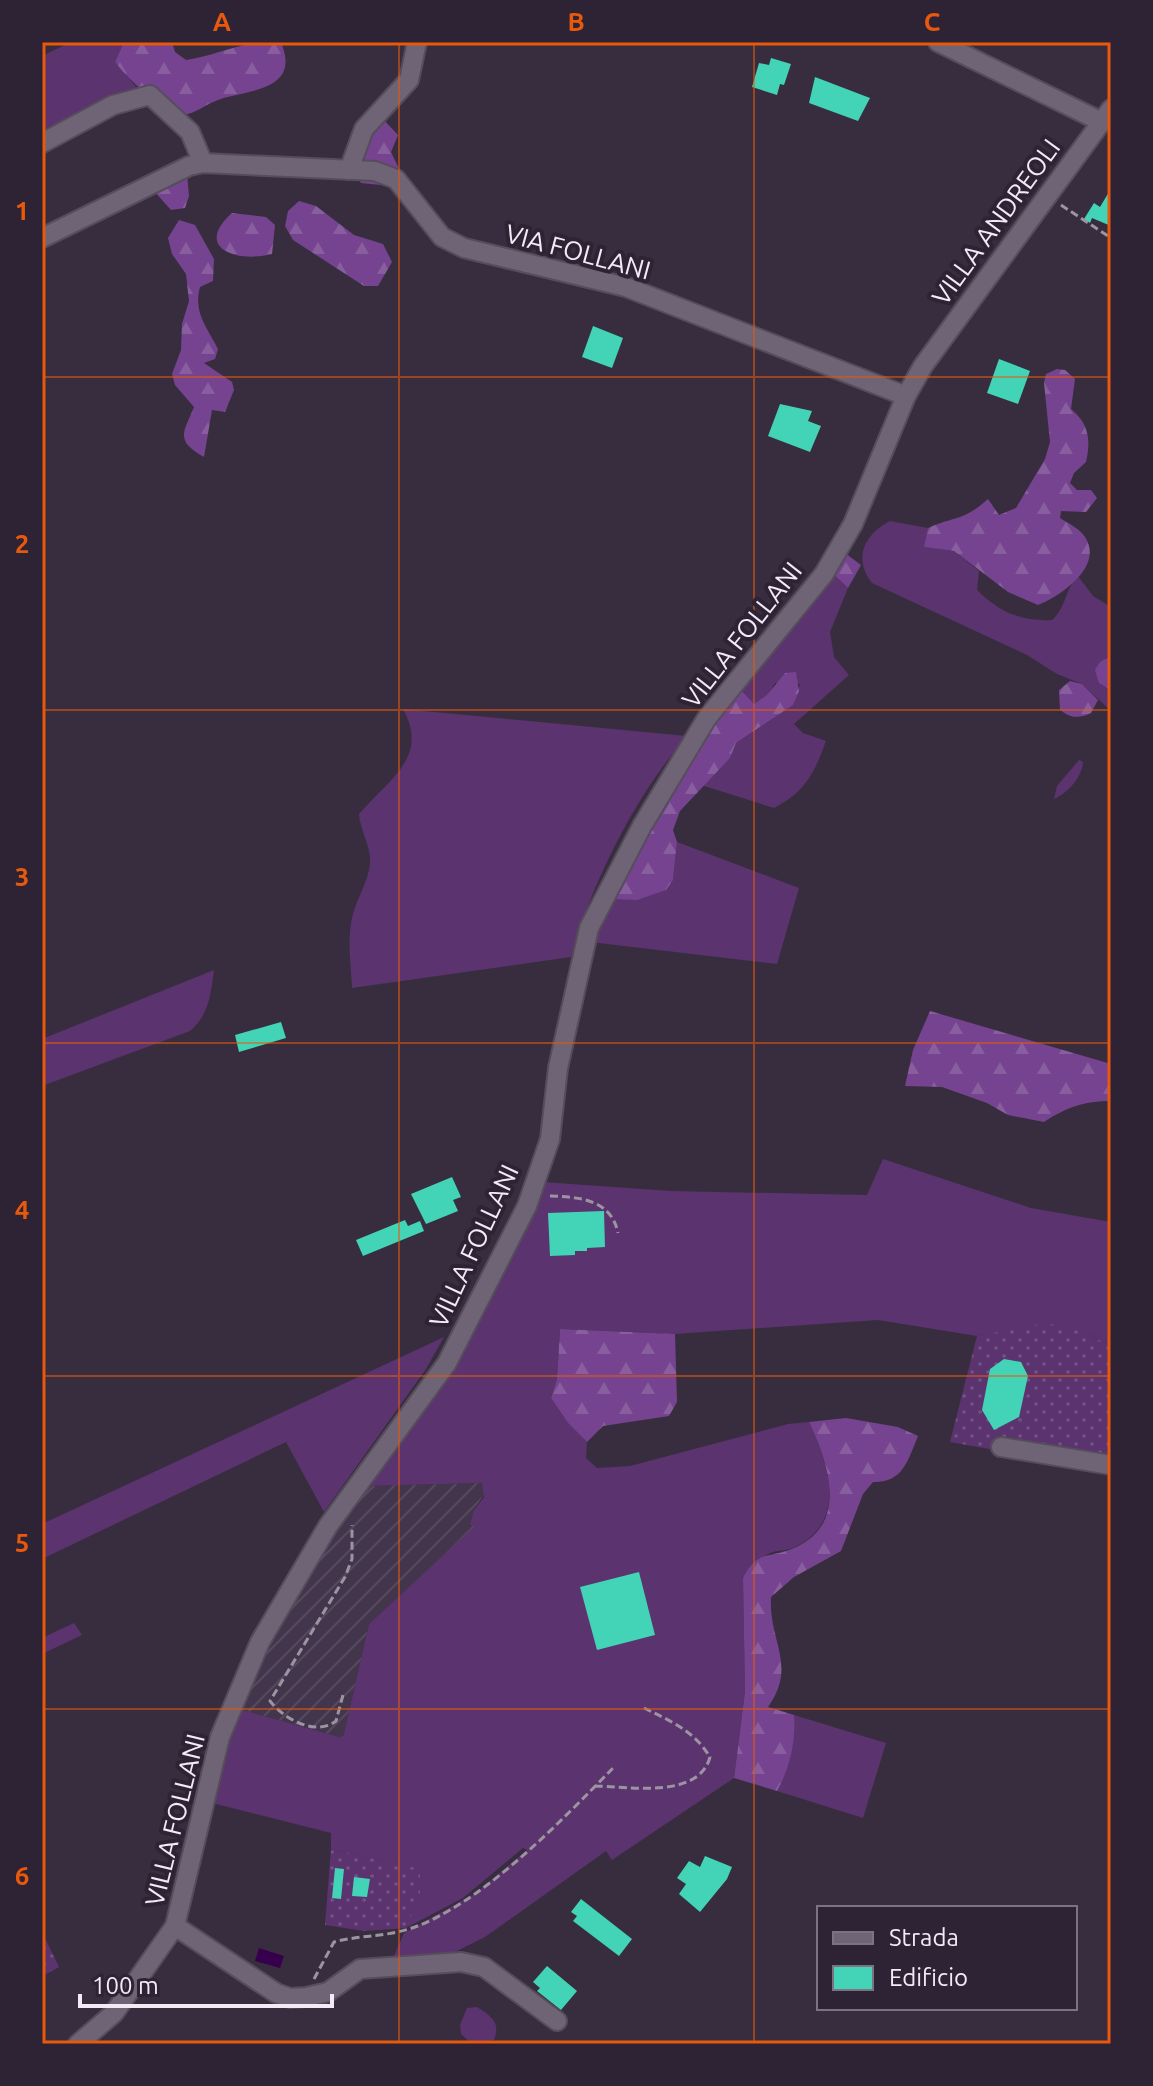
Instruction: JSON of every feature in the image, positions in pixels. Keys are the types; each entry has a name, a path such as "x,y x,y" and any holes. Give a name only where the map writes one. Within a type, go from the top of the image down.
{"street":[{"path":"349,170 364,129 409,80 417,42"},
{"path":"938,42 1106,115"},
{"path":"42,143 113,105 137,96 150,95 190,132 203,163"},
{"name":"VILLA ANDREOLI","path":"923,366 1106,115"},
{"name":"VIA FOLLANI","path":"42,238 189,166 203,163 375,171 396,179 442,237 464,248 626,287 906,396"},
{"name":"VILLA FOLLANI","path":"78,2044 114,2013 175,1926 220,1737 260,1642 342,1508 447,1363 530,1195 550,1139 558,1068 589,928 642,826 707,718 824,574 853,524 906,396 923,366"},
{"path":"1001,1447 1111,1465"},
{"path":"175,1926 276,1993 290,1998 328,1992 360,1969 461,1962 484,1967 557,2021"}],"path":[{"path":"1048,196 1111,238"},
{"path":"530,1195 563,1197 605,1207 618,1233"},
{"path":"342,1508 352,1523 352,1559 336,1595 321,1611 270,1701 288,1719 318,1727 336,1721 343,1695"},
{"path":"595,1786 668,1786 693,1781 707,1771 710,1757 701,1742 681,1725 644,1708"},
{"path":"306,1997 334,1942 414,1927 451,1909 561,1820 613,1768"}],"shaded area":[{"path":"71,42 124,42 115,62 137,88 42,139 42,56"},
{"path":"890,521 928,528 925,547 954,551 979,571 977,590 993,604 1020,617 1052,620 1078,576 1093,596 1111,607 1111,711 1082,684 872,583 863,565 864,548 874,533"},
{"path":"832,573 848,588 830,632 834,657 849,675 794,724 803,733 826,741 812,772 794,795 774,808 701,785 730,758 736,743 793,705 800,684 775,683 768,695 754,704 741,690"},
{"path":"403,709 687,736 650,786 618,840 591,898 571,957 352,988 351,927 370,863 359,814 393,778 409,754 412,741 410,726"},
{"path":"1079,760 1083,762 1077,779 1054,799 1057,786"},
{"path":"677,842 799,888 777,964 590,942 613,899 673,880"},
{"path":"214,970 205,1011 190,1031 42,1086 42,1039"},
{"path":"883,1159 1031,1208 1111,1222 1111,1346 1086,1333 1008,1331 977,1336 878,1320 675,1334 560,1329 557,1379 551,1398 568,1423 587,1442 586,1458 597,1468 630,1466 788,1424 809,1422 827,1473 828,1507 823,1522 812,1536 792,1548 767,1555 743,1578 745,1692 734,1778 612,1860 606,1851 485,1937 451,1954 393,1958 404,1933 476,1893 527,1850 523,1848 463,1898 406,1928 419,1869 331,1849 331,1833 208,1802 239,1709 343,1738 369,1624 475,1526 470,1525 474,1510 484,1497 482,1483 364,1486 543,1182 671,1191 867,1195"},
{"path":"1046,1323 1086,1333 1111,1346 1111,1441 1104,1469 950,1442 977,1336"},
{"path":"444,1337 426,1369 324,1512 286,1442 42,1559 42,1524"},
{"path":"482,1483 486,1491 474,1510 476,1526 369,1624 343,1738 239,1709 301,1584 364,1486"},
{"path":"74,1623 82,1635 42,1654 42,1638"},
{"path":"794,1715 886,1743 863,1818 777,1791 790,1758"},
{"path":"331,1849 420,1869 420,1895 406,1928 364,1931 325,1925"},
{"path":"42,1932 59,1967 42,1976"},
{"path":"259,1948 284,1956 280,1968 255,1961"},
{"path":"477,2007 493,2020 496,2034 494,2040 472,2044 461,2034 460,2025 467,2008"}],"green space":[{"path":"124,42 172,42 175,52 186,60 246,45 270,43 282,45 286,60 283,72 267,86 218,100 182,115 153,99 115,62"},
{"path":"381,117 398,135 391,152 401,173 381,185 361,183 353,168"},
{"path":"187,173 189,196 185,208 171,210 154,191"},
{"path":"299,201 316,206 354,235 383,244 392,262 378,286 364,286 293,240 285,226 288,211"},
{"path":"232,213 266,217 275,225 272,254 234,254 218,244 221,225"},
{"path":"179,220 195,225 214,259 213,281 200,287 198,305 202,320 218,349 215,359 204,363 232,382 234,390 225,412 212,410 204,457 188,446 185,440 185,429 194,407 175,385 172,374 181,350 182,324 189,301 186,274 172,254 168,238"},
{"path":"1057,369 1065,370 1075,379 1071,409 1082,421 1088,440 1086,462 1074,473 1070,483 1077,490 1091,490 1097,498 1086,512 1061,511 1060,518 1085,537 1089,558 1078,578 1038,605 1008,592 954,551 924,547 928,528 966,515 988,499 999,515 1016,508 1045,459 1050,442 1044,383 1046,374"},
{"path":"845,553 861,565 848,588 832,573"},
{"path":"1111,656 1111,690 1099,683 1095,670 1100,662"},
{"path":"796,672 799,691 793,705 736,743 730,758 680,811 673,830 677,842 673,880 666,890 637,900 613,899 696,749 741,690 754,704 767,695 785,673"},
{"path":"1070,681 1082,684 1098,700 1091,713 1075,717 1060,710 1059,690"},
{"path":"930,1011 1111,1064 1111,1101 1076,1106 1044,1122 1008,1115 987,1103 942,1087 905,1086 913,1050"},
{"path":"560,1329 675,1334 677,1402 669,1416 603,1426 587,1442 568,1423 551,1398 557,1379"},
{"path":"846,1418 898,1427 918,1436 898,1474 891,1479 873,1482 863,1494 841,1551 794,1577 771,1597 781,1678 768,1707 794,1715 789,1764 777,1791 734,1778 745,1692 743,1578 759,1559 794,1548 812,1537 823,1524 830,1491 823,1455 809,1422"}],"building":[{"path":"771,58 791,64 777,95 752,87 759,63 769,65"},
{"path":"815,77 870,98 858,121 809,103"},
{"path":"1109,192 1111,226 1092,218 1090,223 1084,219 1094,203 1100,207"},
{"path":"593,326 623,338 612,368 582,357"},
{"path":"999,359 1030,371 1018,404 987,393"},
{"path":"780,404 812,411 808,421 821,426 810,452 768,436"},
{"path":"281,1022 286,1038 239,1052 235,1035"},
{"path":"452,1177 461,1197 453,1200 458,1211 426,1224 411,1194"},
{"path":"604,1211 605,1247 575,1251 575,1255 550,1256 548,1213"},
{"path":"405,1220 408,1226 420,1221 424,1231 363,1256 356,1240"},
{"path":"1004,1359 1021,1362 1028,1376 1019,1417 994,1430 982,1410 990,1369"},
{"path":"639,1572 655,1635 597,1650 580,1587"},
{"path":"705,1856 732,1867 727,1879 700,1912 679,1894 686,1884 677,1878 689,1861 700,1867"},
{"path":"335,1868 344,1869 341,1899 332,1898"},
{"path":"354,1877 370,1879 367,1897 352,1896"},
{"path":"581,1899 632,1939 619,1956 573,1921 577,1916 571,1912"},
{"path":"547,1966 577,1991 561,2010 537,1991 540,1988 533,1982"}]}
